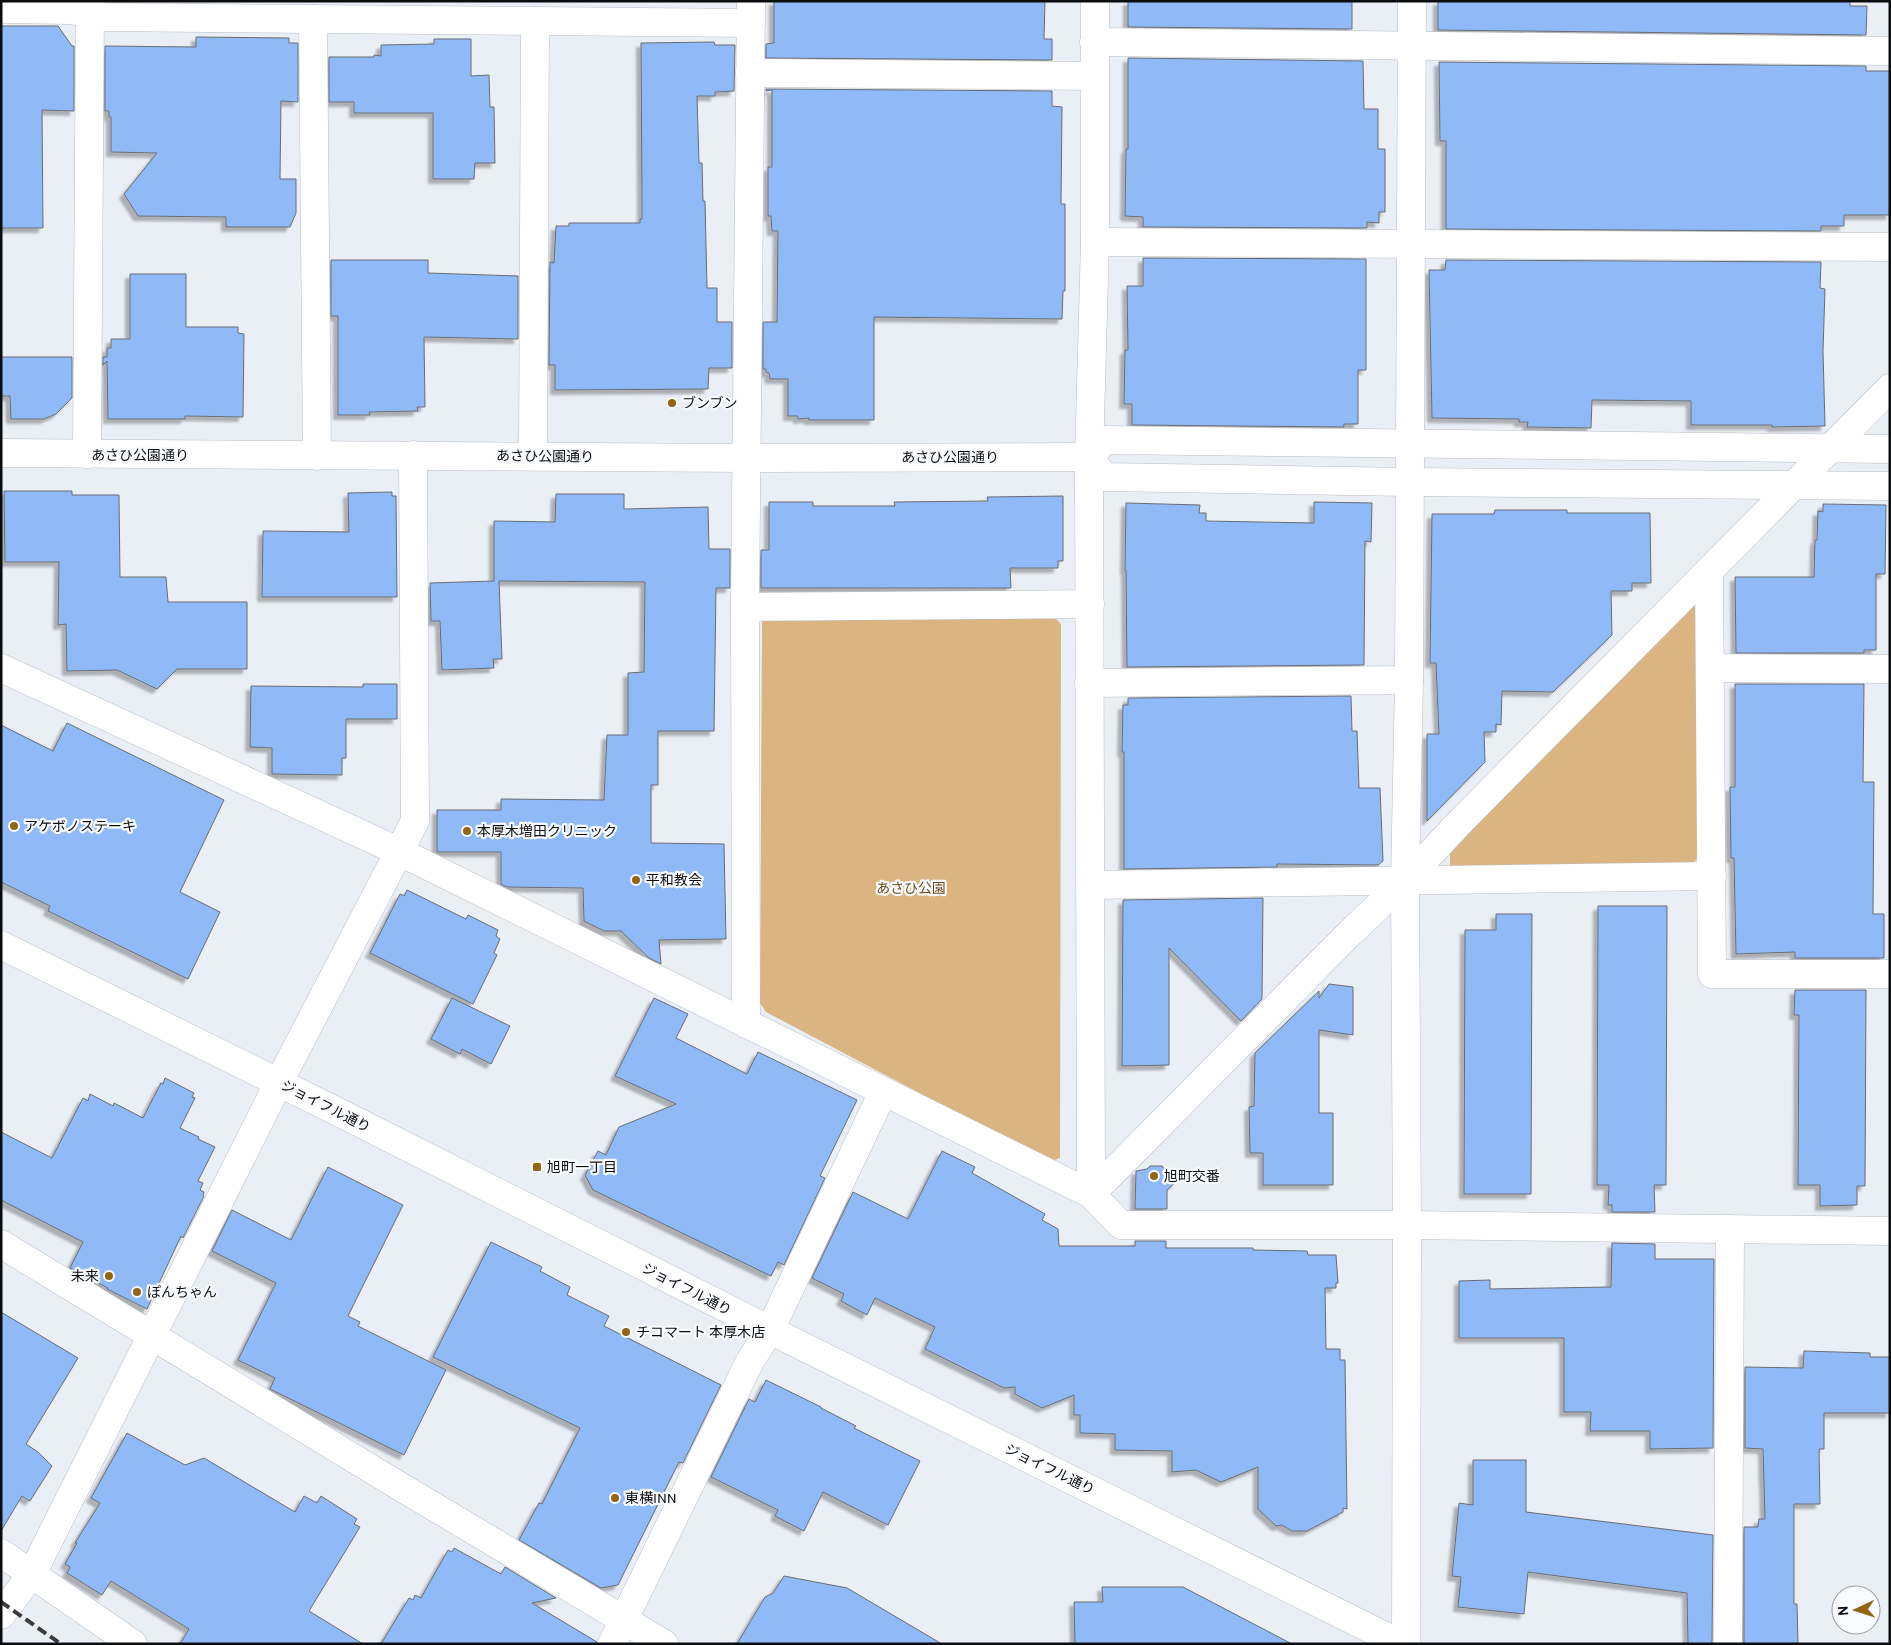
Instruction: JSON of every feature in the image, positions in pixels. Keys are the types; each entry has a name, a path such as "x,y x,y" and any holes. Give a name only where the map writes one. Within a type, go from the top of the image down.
{"street":[{"path":"1091,1194 1089,457 1095,242 1095,1"},
{"path":"1406,1644 1407,1225 1405,880 1409,680 1412,1"},
{"path":"87,454 90,8"},
{"path":"1,9 72,10 90,8 104,17 535,21 751,12 745,607 746,1024"},
{"path":"313,19 317,456"},
{"path":"533,456 535,21"},
{"path":"1094,42 1890,51"},
{"path":"750,73 1094,76"},
{"path":"1095,242 1890,247"},
{"path":"1091,1194 1405,880 1460,822 1890,388"},
{"path":"1089,457 1105,440 1890,449"},
{"name":"あさひ公園通り","path":"1,454 747,458 1089,457"},
{"path":"1,1615 32,1574 279,1082 415,821 413,455"},
{"path":"1089,457 1104,477 1890,486"},
{"path":"1709,571 1712,974 1890,974"},
{"path":"745,607 1090,604"},
{"path":"1,668 398,851 1091,1194 1121,1225 1407,1225 1890,1231"},
{"path":"1710,668 1890,669"},
{"path":"1089,683 1409,680"},
{"path":"1090,885 1712,876"},
{"name":"ジョイフル通り","path":"1,945 279,1082 770,1330 1401,1644"},
{"path":"618,1632 750,1361 770,1330 883,1092"},
{"path":"1728,1644 1730,1229"},
{"path":"1,1244 151,1336 618,1632 664,1644"},
{"path":"1,1553 133,1644"}],"green space":[{"path":"1694,598 1704,598 1702,852 1692,865 1450,870 1450,852"},
{"name":"あさひ公園","path":"767,614 1053,616 1061,624 1060,1158 1050,1162 766,1012 760,1003 762,621"}],"building":[{"path":"774,1 1045,1 1044,39 1052,39 1052,60 766,58 766,44 774,43"},
{"path":"1128,1 1352,1 1352,29 1128,27"},
{"path":"1438,1 1850,1 1850,6 1867,6 1866,35 1438,30"},
{"path":"1,26 58,26 72,46 74,46 74,111 42,110 43,228 1,228"},
{"path":"196,37 289,38 289,43 298,43 298,102 281,101 280,179 296,179 296,213 290,227 226,227 226,217 138,216 124,194 157,153 111,152 111,117 109,117 109,111 105,111 105,46 196,47"},
{"path":"434,39 471,39 471,76 489,75 490,107 494,107 495,163 475,163 474,179 433,179 433,113 354,113 354,102 329,102 329,57 381,56 381,45 434,44"},
{"path":"714,42 715,45 735,45 734,91 715,92 715,96 697,96 699,163 702,163 703,201 705,201 707,288 717,288 717,322 732,322 732,368 709,368 708,389 555,390 555,365 549,365 550,262 554,263 556,226 569,226 569,223 640,223 640,219 642,219 641,43"},
{"path":"1128,58 1363,61 1364,109 1378,109 1378,149 1385,149 1385,212 1379,212 1379,223 1367,222 1367,228 1143,227 1143,217 1125,216 1126,149 1128,149"},
{"path":"1439,62 1866,66 1866,71 1890,71 1890,215 1844,215 1844,226 1821,226 1821,231 1446,229 1446,141 1440,141"},
{"path":"766,89 1052,91 1052,106 1062,107 1061,204 1065,204 1065,291 1063,291 1062,319 874,317 874,420 809,420 809,418 798,419 798,416 788,416 788,379 770,379 769,373 766,372 766,369 763,369 763,322 777,322 778,231 772,231 771,216 768,216 768,167 772,167 772,90 766,91"},
{"path":"1143,258 1366,259 1366,370 1358,370 1358,424 1344,424 1344,427 1132,425 1132,404 1124,404 1125,350 1128,350 1127,286 1143,286"},
{"path":"331,260 428,260 428,273 518,276 518,339 424,337 425,407 417,407 418,411 369,412 370,415 338,415 338,316 331,316"},
{"path":"1446,260 1821,262 1820,288 1825,289 1823,351 1825,426 1691,425 1691,401 1592,400 1591,428 1527,427 1528,422 1519,422 1519,419 1432,418 1429,270 1445,270"},
{"path":"130,274 186,274 186,327 238,327 238,333 244,334 243,417 185,416 185,419 108,419 107,361 103,365 103,357 107,357 107,348 111,348 111,339 130,339"},
{"path":"1,357 72,357 72,398 56,414 44,419 11,419 10,396 1,396"},
{"path":"4,491 72,491 72,495 119,495 120,577 166,577 168,602 247,602 247,669 177,669 157,689 117,670 67,671 66,624 58,625 59,562 5,562"},
{"path":"392,492 392,496 396,496 397,597 262,597 263,531 349,532 348,493"},
{"path":"556,494 624,494 624,509 708,507 709,549 730,549 730,588 716,588 714,731 658,731 658,785 651,785 651,843 724,844 726,939 659,940 661,964 649,958 621,931 604,931 584,921 583,888 507,887 501,884 501,852 437,852 437,810 501,810 501,799 604,800 607,735 628,735 628,673 644,672 645,582 499,581 502,659 493,659 494,668 442,670 440,621 431,621 430,583 494,581 494,521 555,522"},
{"path":"1063,496 1063,561 1058,561 1058,568 1010,568 1011,588 761,588 761,550 769,550 769,502 813,502 813,506 895,506 894,502 988,501 987,497"},
{"path":"1314,502 1372,503 1371,542 1365,541 1364,665 1127,667 1126,503 1200,505 1199,513 1206,513 1206,521 1314,523"},
{"path":"1823,504 1886,505 1885,574 1876,574 1876,650 1864,650 1864,653 1736,653 1735,577 1814,577 1818,511 1823,512"},
{"path":"1495,510 1567,510 1567,513 1650,513 1651,583 1632,583 1632,591 1611,591 1612,635 1553,692 1502,691 1501,725 1496,724 1496,732 1484,732 1485,762 1427,821 1427,734 1439,734 1436,663 1430,663 1432,514 1494,514"},
{"path":"363,684 397,684 397,719 346,719 346,758 342,758 342,775 272,774 272,748 250,747 251,686 363,687"},
{"path":"1735,684 1864,684 1863,782 1874,782 1873,914 1884,914 1884,958 1795,958 1795,952 1736,954 1734,858 1731,858 1730,787 1735,787"},
{"path":"1351,696 1352,731 1357,731 1359,788 1380,788 1383,861 1378,865 1277,864 1277,867 1124,869 1123,705 1128,705 1128,698"},
{"path":"67,723 224,800 180,892 220,912 188,979 48,911 50,906 1,882 1,725 53,751"},
{"path":"407,890 466,919 468,915 498,930 496,936 500,939 494,953 497,955 473,1004 370,953 400,894 404,896"},
{"path":"1263,898 1262,999 1241,1021 1169,948 1169,1065 1122,1066 1123,900"},
{"path":"1598,906 1667,906 1666,1185 1654,1185 1655,1212 1612,1212 1612,1205 1608,1205 1609,1185 1597,1185"},
{"path":"1496,914 1532,914 1531,1194 1464,1194 1465,930 1496,930"},
{"path":"1329,984 1353,987 1353,1035 1319,1030 1319,1113 1333,1113 1333,1185 1263,1185 1263,1153 1250,1153 1249,1107 1254,1106 1255,1053 1319,991 1319,998"},
{"path":"1795,990 1866,990 1865,1186 1857,1186 1857,1205 1820,1206 1820,1185 1798,1185 1799,1015 1794,1015"},
{"path":"452,998 510,1026 491,1064 462,1049 460,1054 431,1039"},
{"path":"654,998 688,1014 676,1038 747,1074 758,1052 857,1100 820,1176 825,1178 784,1265 778,1262 771,1276 593,1190 585,1175 598,1151 606,1155 619,1127 676,1104 615,1076"},
{"path":"165,1078 194,1093 192,1097 195,1098 180,1128 215,1147 198,1181 203,1183 200,1190 204,1192 204,1196 183,1238 181,1236 147,1309 107,1289 90,1279 91,1277 70,1268 83,1242 1,1200 1,1132 52,1158 83,1098 88,1101 90,1094 113,1106 114,1103 143,1118"},
{"path":"942,1151 975,1167 972,1173 1045,1214 1042,1220 1058,1229 1059,1246 1135,1246 1135,1241 1166,1241 1166,1248 1253,1248 1253,1250 1307,1251 1308,1255 1336,1255 1338,1283 1336,1283 1336,1288 1325,1288 1326,1349 1340,1349 1340,1360 1345,1360 1347,1509 1343,1508 1343,1512 1307,1531 1292,1531 1282,1525 1276,1526 1258,1509 1258,1467 1221,1482 1196,1470 1172,1472 1172,1451 1115,1450 1115,1434 1080,1433 1080,1415 1074,1415 1074,1395 1042,1408 1015,1394 1015,1387 1004,1388 925,1349 935,1327 875,1298 867,1315 841,1301 844,1294 812,1278 853,1192 908,1219"},
{"name":"旭町交番","path":"1150,1166 1162,1166 1176,1182 1167,1190 1167,1209 1135,1209 1136,1171 1147,1169"},
{"path":"328,1167 403,1205 348,1316 360,1322 358,1326 446,1370 404,1455 270,1389 275,1378 238,1360 276,1283 212,1251 232,1210 291,1240"},
{"path":"491,1242 542,1267 540,1271 570,1287 567,1295 609,1316 604,1326 721,1385 683,1463 679,1462 618,1585 601,1588 519,1540 539,1503 542,1504 580,1428 433,1357"},
{"path":"1612,1243 1655,1244 1655,1259 1714,1259 1713,1448 1650,1449 1650,1431 1590,1431 1591,1412 1564,1412 1564,1338 1459,1338 1459,1281 1490,1280 1490,1289 1611,1287"},
{"path":"1,1312 78,1358 26,1444 38,1452 52,1466 30,1501 22,1496 1,1531"},
{"path":"1804,1351 1870,1353 1870,1357 1890,1357 1890,1413 1824,1413 1824,1449 1819,1449 1820,1504 1794,1504 1794,1604 1797,1604 1798,1644 1744,1644 1744,1527 1758,1527 1759,1519 1765,1519 1763,1449 1745,1448 1745,1367 1803,1368"},
{"path":"766,1380 821,1407 856,1426 854,1428 920,1461 888,1525 823,1492 804,1531 775,1516 778,1510 711,1477 749,1399 755,1402"},
{"path":"127,1433 185,1465 204,1458 295,1512 304,1496 317,1503 321,1496 357,1519 354,1524 360,1527 309,1611 363,1644 180,1644 189,1629 111,1581 102,1595 67,1573 70,1567 65,1564 77,1543 75,1543 100,1503 91,1498"},
{"path":"1473,1460 1526,1460 1526,1512 1713,1535 1712,1644 1688,1644 1687,1593 1528,1572 1524,1614 1458,1607 1461,1577 1452,1576 1459,1503 1473,1505"},
{"path":"454,1548 501,1574 505,1567 556,1598 532,1603 597,1642 597,1644 381,1644 409,1598 413,1600 415,1595 421,1598 448,1550 452,1552"},
{"path":"784,1576 847,1588 942,1644 737,1644 765,1597 773,1593"},
{"path":"1102,1587 1183,1587 1292,1644 1075,1644 1074,1602 1103,1602"}],"railway":[{"path":"1,1602 61,1644"}],"place":[{"name":"ブンブン","path":"672,403"},
{"name":"アケボノステーキ","path":"14,826"},
{"name":"本厚木増田クリニック","path":"467,831"},
{"name":"平和教会","path":"636,880"},
{"name":"旭町一丁目","path":"537,1167"},
{"name":"旭町交番","path":"1154,1176"},
{"name":"未来","path":"109,1276"},
{"name":"ぽんちゃん","path":"137,1292"},
{"name":"チコマート 本厚木店","path":"626,1332"},
{"name":"東横INN","path":"615,1498"}]}
